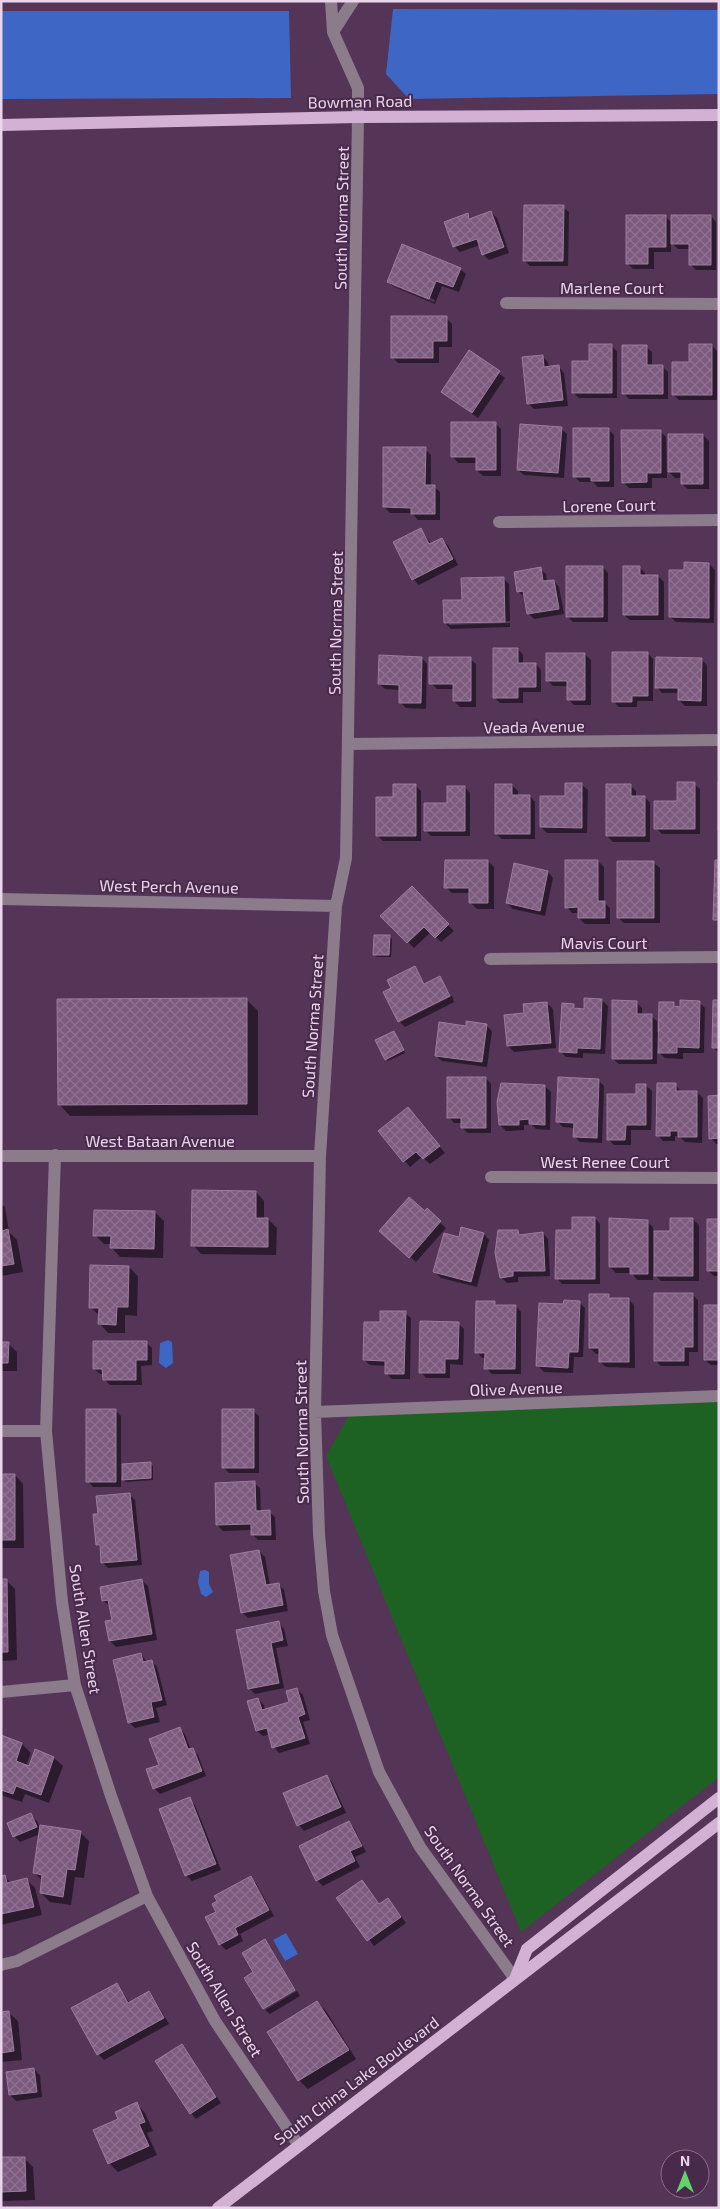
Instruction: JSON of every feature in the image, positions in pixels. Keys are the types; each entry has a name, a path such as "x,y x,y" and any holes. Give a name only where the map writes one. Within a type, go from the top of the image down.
{"main road":[{"name":"Bowman Road","path":"1,125 358,117 719,115"},
{"path":"515,1979 527,1949 719,1798"},
{"name":"South China Lake Boulevard","path":"218,2208 298,2144 719,1823"}],"street":[{"name":"South Norma Street","path":"332,1 333,32 358,88 358,117 346,858 336,906 320,1156 315,1412 319,1534 332,1635 379,1772 420,1847 515,1979"},
{"path":"333,32 353,1"},
{"name":"Marlene Court","path":"506,303 719,304"},
{"name":"Lorene Court","path":"499,522 719,520"},
{"name":"Veada Avenue","path":"349,744 719,740"},
{"name":"West Perch Avenue","path":"1,899 336,906"},
{"name":"Mavis Court","path":"490,959 719,957"},
{"name":"West Bataan Avenue","path":"1,1156 320,1156"},
{"name":"South Allen Street","path":"55,1156 46,1431 62,1602 75,1685 111,1796 147,1896 215,2021 298,2144"},
{"name":"West Renee Court","path":"491,1177 719,1178"},
{"name":"Olive Avenue","path":"315,1412 719,1396"},
{"path":"1,1431 46,1431"},
{"path":"1,1692 75,1685"},
{"path":"1,1965 17,1961 147,1896"}],"green space":[{"path":"719,1393 719,1777 521,1932 326,1456 349,1415"}],"water":[{"path":"393,9 719,10 719,94 409,99 386,74"},
{"path":"1,11 289,11 291,98 1,99"},
{"path":"168,1340 172,1342 173,1363 166,1368 159,1363 160,1343"},
{"path":"205,1570 209,1572 209,1584 213,1592 206,1597 201,1594 198,1582 200,1571"},
{"path":"286,1933 298,1954 285,1961 273,1940"}],"building":[{"path":"524,205 564,205 563,261 523,261"},
{"path":"491,211 504,247 482,255 477,239 453,247 444,222 468,213 469,219"},
{"path":"626,215 666,215 666,247 648,247 648,264 626,264"},
{"path":"671,215 711,215 711,265 689,265 689,244 671,244"},
{"path":"402,244 461,268 453,287 436,281 429,299 387,282"},
{"path":"391,316 447,316 447,341 433,341 433,358 391,358"},
{"path":"589,344 612,344 612,393 572,393 572,361 589,361"},
{"path":"689,344 712,344 712,395 672,395 672,362 689,362"},
{"path":"622,345 647,345 647,365 663,365 663,394 622,394"},
{"path":"469,350 500,371 472,413 441,392"},
{"path":"543,355 544,367 559,365 563,400 527,404 522,357"},
{"path":"451,422 496,422 496,470 476,470 476,457 451,457"},
{"path":"520,424 562,427 558,473 517,470"},
{"path":"573,428 609,428 609,481 591,481 591,477 573,477"},
{"path":"621,430 661,430 661,473 647,473 647,482 622,483"},
{"path":"668,434 703,434 703,484 681,484 681,472 668,472"},
{"path":"383,447 426,447 425,485 435,485 435,514 411,514 411,508 383,507"},
{"path":"421,528 429,544 442,538 453,559 412,580 393,542"},
{"path":"684,562 709,563 709,618 669,617 669,570 684,570"},
{"path":"566,566 603,566 603,617 566,617"},
{"path":"623,566 640,566 640,575 658,575 658,615 623,615"},
{"path":"541,567 543,581 554,580 559,609 527,614 523,591 517,592 514,572"},
{"path":"504,577 505,622 444,623 443,600 462,600 461,578"},
{"path":"493,648 518,648 518,663 536,663 536,687 518,687 518,698 493,698"},
{"path":"612,652 648,652 648,696 632,696 632,702 612,702"},
{"path":"546,653 585,653 585,700 567,700 567,681 546,681"},
{"path":"379,655 422,657 421,703 399,703 399,685 378,684"},
{"path":"429,657 471,657 471,701 453,701 453,684 429,684"},
{"path":"656,657 702,658 701,701 678,700 678,688 655,688"},
{"path":"677,782 695,782 695,829 654,829 654,801 677,801"},
{"path":"719,782 719,831 718,831"},
{"path":"565,783 582,783 582,828 540,827 540,796 565,796"},
{"path":"393,784 416,784 416,836 376,836 376,797 393,797"},
{"path":"495,784 512,784 512,795 530,795 530,834 495,834"},
{"path":"606,784 631,784 631,796 645,796 645,836 606,836"},
{"path":"447,786 465,786 465,831 424,831 424,803 447,803"},
{"path":"445,860 488,860 488,903 469,903 469,888 444,888"},
{"path":"565,860 598,860 598,901 605,901 605,918 578,918 578,907 565,908"},
{"path":"715,860 719,860 719,920 713,920"},
{"path":"617,861 654,861 654,918 617,918"},
{"path":"514,863 548,871 540,911 506,903"},
{"path":"412,886 449,924 435,938 424,927 407,943 380,916"},
{"path":"374,935 390,935 389,955 373,955"},
{"path":"415,966 424,984 440,976 450,996 398,1022 383,992 391,988 387,980"},
{"path":"247,998 247,1104 58,1105 57,999"},
{"path":"584,998 602,999 600,1049 577,1048 577,1053 559,1052 562,1003 574,1004 574,1008 584,1009"},
{"path":"612,1000 637,1001 637,1014 652,1014 652,1059 612,1059"},
{"path":"680,1000 700,1001 699,1048 677,1047 677,1053 658,1053 659,1002 674,1002 674,1006 680,1007"},
{"path":"713,1000 719,1000 719,1048 712,1048"},
{"path":"547,1002 551,1043 507,1046 504,1015 524,1013 523,1004"},
{"path":"466,1021 487,1024 482,1062 435,1056 439,1022 466,1026"},
{"path":"394,1031 404,1050 385,1060 375,1040"},
{"path":"447,1077 486,1077 486,1128 461,1128 461,1118 447,1118"},
{"path":"558,1077 599,1079 597,1138 573,1137 574,1123 556,1122"},
{"path":"501,1083 545,1085 545,1125 529,1124 529,1119 519,1120 519,1125 499,1125 497,1102"},
{"path":"657,1083 676,1083 676,1091 697,1091 697,1137 678,1137 678,1131 670,1131 670,1136 656,1136"},
{"path":"636,1084 646,1084 646,1125 626,1125 625,1140 607,1140 607,1094 636,1094"},
{"path":"719,1095 719,1138 709,1139 708,1096"},
{"path":"408,1107 440,1146 423,1159 416,1152 403,1162 378,1131"},
{"path":"192,1190 256,1191 256,1218 268,1218 268,1247 191,1246"},
{"path":"409,1197 425,1211 427,1208 441,1221 409,1258 379,1231"},
{"path":"94,1210 155,1211 154,1249 110,1248 111,1236 93,1236"},
{"path":"572,1217 595,1217 595,1279 555,1279 556,1230 572,1230"},
{"path":"609,1218 648,1220 648,1274 630,1274 630,1267 609,1267"},
{"path":"670,1218 693,1218 693,1276 654,1276 654,1231 670,1231"},
{"path":"707,1219 719,1219 719,1271 707,1271"},
{"path":"1,1227 2,1231 8,1229 14,1264 1,1266"},
{"path":"461,1227 484,1233 471,1282 433,1272 444,1233 459,1237"},
{"path":"498,1230 518,1230 519,1235 543,1232 545,1271 513,1271 513,1276 500,1278 495,1253"},
{"path":"90,1265 129,1266 128,1307 117,1307 116,1325 98,1324 99,1308 89,1308"},
{"path":"654,1293 693,1293 693,1347 684,1347 684,1361 654,1361"},
{"path":"589,1294 609,1294 609,1298 629,1298 629,1362 599,1362 599,1348 589,1348"},
{"path":"564,1300 580,1301 578,1352 569,1352 568,1368 536,1366 539,1303 563,1304"},
{"path":"476,1301 495,1301 495,1305 516,1305 515,1369 484,1369 485,1353 475,1353"},
{"path":"704,1305 719,1305 719,1360 704,1360"},
{"path":"380,1311 406,1311 404,1374 385,1374 385,1361 363,1360 364,1322 380,1322"},
{"path":"420,1321 459,1322 458,1359 445,1359 445,1373 419,1373"},
{"path":"93,1341 147,1341 147,1360 136,1360 136,1380 103,1380 102,1369 93,1369"},
{"path":"1,1342 9,1342 8,1363 1,1363"},
{"path":"86,1409 116,1409 116,1482 86,1482"},
{"path":"222,1409 254,1409 254,1468 222,1468"},
{"path":"151,1462 151,1478 122,1480 122,1464"},
{"path":"1,1474 15,1474 15,1540 1,1540"},
{"path":"255,1481 256,1511 270,1510 271,1535 251,1535 251,1524 216,1525 215,1483"},
{"path":"130,1493 137,1560 101,1563 100,1545 96,1545 93,1514 98,1514 96,1496"},
{"path":"259,1550 266,1585 279,1583 283,1605 241,1613 230,1555"},
{"path":"1,1579 7,1579 8,1652 1,1652"},
{"path":"142,1579 152,1634 109,1641 105,1621 112,1620 108,1600 102,1601 100,1587"},
{"path":"279,1621 283,1640 271,1643 279,1683 248,1689 236,1630"},
{"path":"141,1653 143,1662 152,1660 162,1700 151,1702 154,1717 128,1723 113,1660"},
{"path":"297,1688 305,1714 298,1717 305,1738 272,1748 267,1728 256,1731 247,1701 258,1698 262,1710 289,1702 286,1691"},
{"path":"180,1727 188,1749 193,1748 202,1771 153,1789 146,1769 159,1765 149,1739"},
{"path":"1,1735 22,1743 16,1761 29,1766 35,1749 54,1757 41,1795 16,1786 13,1794 1,1790"},
{"path":"327,1775 341,1807 297,1826 283,1793"},
{"path":"190,1797 216,1864 185,1876 159,1809"},
{"path":"31,1813 37,1827 13,1837 7,1823"},
{"path":"349,1821 362,1846 350,1851 355,1861 316,1881 299,1846"},
{"path":"40,1825 81,1831 75,1870 67,1869 63,1897 40,1893 42,1875 33,1873"},
{"path":"5,1875 7,1883 27,1878 34,1907 1,1914 1,1876"},
{"path":"251,1876 269,1910 235,1928 238,1935 219,1945 205,1917 216,1912 212,1904 217,1901 214,1896"},
{"path":"362,1880 379,1904 388,1898 401,1917 367,1941 336,1898"},
{"path":"265,1939 295,1990 263,2009 244,1978 253,1972 242,1953"},
{"path":"117,1983 128,2003 149,1991 164,2018 97,2055 71,2008"},
{"path":"317,2001 349,2050 298,2081 267,2032"},
{"path":"9,2011 14,2051 1,2053 1,2012"},
{"path":"182,2044 216,2097 190,2114 155,2061"},
{"path":"34,2068 37,2092 9,2095 6,2072"},
{"path":"137,2102 145,2122 139,2124 149,2146 108,2164 93,2130 118,2119 115,2112"},
{"path":"1,2157 25,2157 26,2191 1,2192"}]}
